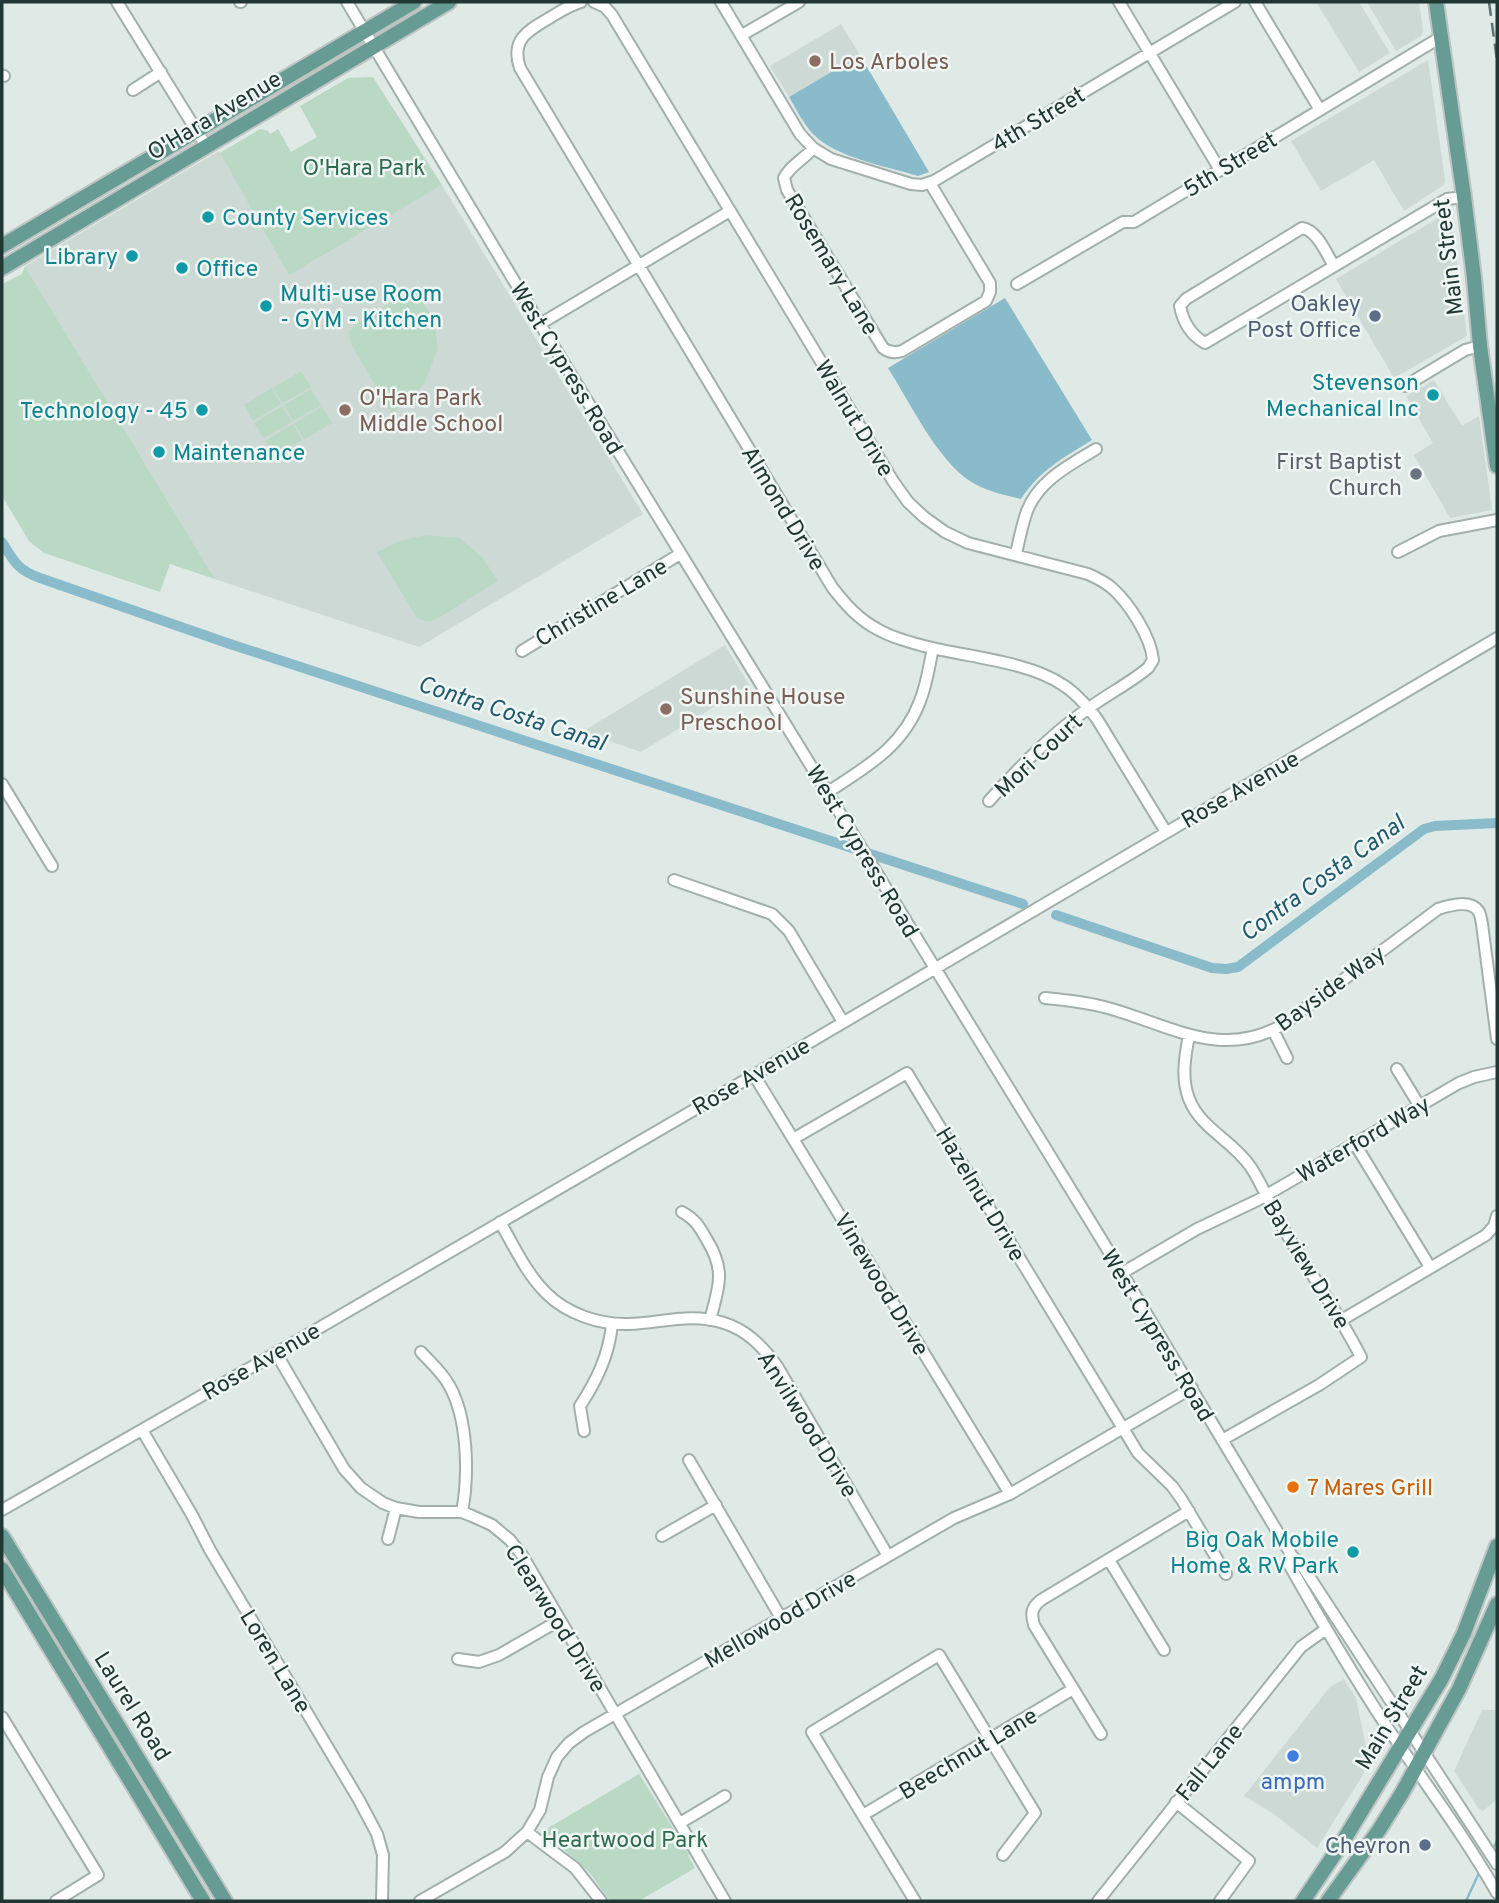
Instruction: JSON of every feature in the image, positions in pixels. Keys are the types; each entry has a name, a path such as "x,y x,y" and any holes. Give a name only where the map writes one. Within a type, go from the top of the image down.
{"main road":[{"name":"O'Hara Avenue","path":"2,246 415,2"},
{"name":"O'Hara Avenue","path":"2,267 449,2"},
{"name":"Main Street","path":"1436,2 1464,197 1480,346 1497,466"},
{"path":"172,145 188,157"},
{"name":"Laurel Road","path":"2,1535 225,1901"},
{"name":"Main Street","path":"1303,1901 1342,1843 1441,1678 1464,1633 1497,1546"},
{"name":"Laurel Road","path":"2,1569 203,1901"},
{"name":"Main Street","path":"1328,1901 1379,1830 1416,1768 1460,1689 1497,1604"},
{"path":"156,1824 171,1837 181,1852 194,1849"}],"street":[{"path":"117,2 206,146"},
{"name":"West Cypress Road","path":"347,2 540,324 1122,1273 1292,1556 1301,1564 1497,1864"},
{"name":"Almond Drive","path":"581,2 572,4 527,31 520,40 517,51 520,68 832,587 861,619 901,640 1031,669 1065,686 1088,708 1166,832"},
{"name":"Walnut Drive","path":"595,2 606,7 612,15 908,502 945,532 968,543 1088,574 1114,590 1125,602 1148,639 1153,660 1148,668 1088,708"},
{"path":"722,2 800,134 813,148 831,159 911,184 930,183"},
{"path":"742,36 799,2"},
{"path":"1119,2 1220,170"},
{"name":"4th Street","path":"930,183 1235,2"},
{"path":"1255,2 1320,110"},
{"name":"5th Street","path":"1017,284 1123,222 1133,222 1441,37"},
{"path":"133,90 161,72"},
{"name":"Rosemary Lane","path":"813,148 787,171 784,178 787,190 887,352 902,351 986,301 990,292 989,283 930,183"},
{"path":"1334,266 1313,233 1301,228 1186,299 1180,306 1182,319 1196,338 1205,343 1447,199 1464,197"},
{"path":"540,324 730,211"},
{"path":"1405,386 1465,350 1480,346"},
{"path":"1016,554 1028,509 1037,493 1049,480 1096,449"},
{"path":"1398,552 1440,531 1497,520"},
{"name":"Christine Lane","path":"522,651 680,554"},
{"name":"Rose Avenue","path":"2,1510 754,1075 1497,638"},
{"path":"828,792 871,764 897,740 919,704 933,648"},
{"name":"Mori Court","path":"989,801 1038,749 1088,708"},
{"path":"2,784 52,866"},
{"path":"674,880 772,914 789,931 843,1022"},
{"name":"Bayside Way","path":"1045,998 1086,1002 1189,1035 1217,1041 1239,1040 1273,1030 1438,909 1465,904 1479,912 1482,924 1497,1040"},
{"path":"1273,1030 1287,1058"},
{"name":"Bayview Drive","path":"1189,1035 1184,1063 1185,1081 1189,1098 1198,1115 1208,1128 1236,1150 1250,1166 1281,1224 1361,1356 1361,1359 1319,1385 1222,1440"},
{"path":"1397,1069 1419,1105"},
{"name":"Waterford Way","path":"1122,1273 1196,1229 1266,1195 1459,1083 1497,1072"},
{"name":"Hazelnut Drive","path":"793,1139 907,1073 1123,1428"},
{"name":"Vinewood Drive","path":"754,1075 1010,1494"},
{"path":"1355,1144 1430,1267"},
{"path":"682,1212 695,1219 717,1255 720,1279 710,1320"},
{"path":"1340,1321 1486,1235 1494,1226 1497,1216"},
{"name":"Anvilwood Drive","path":"500,1222 530,1275 547,1295 571,1312 612,1324 680,1317 710,1320 739,1329 753,1339 771,1358 888,1556"},
{"path":"584,1431 580,1406 606,1356 612,1324"},
{"path":"421,1352 448,1382 457,1401 462,1421 467,1477 462,1512"},
{"name":"Clearwood Drive","path":"276,1353 344,1469 361,1488 383,1503 396,1508 419,1512 462,1512 492,1525 510,1540 522,1555 725,1901"},
{"name":"Mellowood Drive","path":"420,1901 505,1852 527,1832 540,1810 548,1777 557,1757 569,1743 954,1518 1010,1494 1192,1388"},
{"path":"1123,1428 1138,1452 1172,1486 1226,1574"},
{"name":"Loren Lane","path":"142,1430 192,1515 209,1550 377,1834 383,1855 382,1901"},
{"path":"689,1460 781,1618"},
{"path":"662,1536 716,1505"},
{"path":"388,1539 396,1508"},
{"path":"1101,1734 1034,1625 1032,1612 1041,1600 1189,1511"},
{"name":"West Cypress Road","path":"1292,1556 1290,1566 1326,1629 1497,1893"},
{"path":"1109,1560 1164,1650"},
{"path":"458,1658 479,1662 499,1655 560,1620"},
{"name":"Fall Lane","path":"1098,1901 1301,1647 1326,1629"},
{"path":"915,1901 813,1732 939,1656 1035,1813 1003,1855"},
{"name":"Beechnut Lane","path":"863,1815 1073,1689"},
{"path":"2,1717 98,1875 56,1901"},
{"path":"680,1823 725,1796"},
{"path":"1176,1802 1249,1861 1220,1901"},
{"path":"527,1832 575,1868 601,1901"}],"shaded area":[{"path":"1316,2 1359,2 1390,53 1359,72"},
{"path":"1367,2 1419,2 1423,31 1421,36 1396,51"},
{"name":"Los Arboles","path":"841,24 860,55 789,97 770,66"},
{"path":"1428,60 1444,185 1404,211 1374,160 1321,191 1291,141"},
{"name":"O'Hara Park Middle School","path":"219,151 289,274 442,185 643,514 419,647 215,579 25,266"},
{"path":"1450,211 1467,336 1394,378 1336,279"},
{"path":"1434,380 1462,426 1479,416 1492,510 1450,518 1414,455 1433,443 1406,396"},
{"name":"Sunshine House Preschool","path":"725,645 749,685 641,752 582,732"},
{"path":"1344,1679 1356,1698 1367,1761 1363,1775 1317,1848 1274,1814 1244,1796 1330,1687"},
{"path":"1482,1710 1497,1710 1497,1799 1483,1811 1454,1771"}],"green space":[{"name":"O'Hara Park","path":"373,77 442,185 289,275 220,153 260,129 270,134 278,129 291,152 317,137 300,106 348,78"},
{"path":"25,266 215,579 170,564 160,592 44,553 29,541 2,496 2,284 22,274"},
{"path":"415,288 434,321 438,349 424,384 410,400 391,413 350,342 349,332 355,325"},
{"path":"301,371 311,387 283,403 273,388"},
{"path":"272,388 281,404 253,421 244,405"},
{"path":"311,389 321,405 293,421 284,405"},
{"path":"282,406 292,422 264,438 254,423"},
{"path":"322,407 332,423 304,439 294,423"},
{"path":"293,424 302,440 275,456 265,441"},
{"path":"426,535 459,538 482,557 498,581 435,620 424,621 417,618 377,552 400,541"},
{"name":"Heartwood Park","path":"639,1774 695,1868 639,1901 610,1901 590,1873 543,1831"}],"water":[{"path":"860,55 929,172 918,176 862,160 835,149 813,134 797,111 789,97"},
{"path":"1005,298 1092,440 1044,472 1021,499 982,487 958,472 936,445 888,368"}],"waterway":[{"name":"Contra Costa Canal","path":"2,542 17,565 40,578 227,643 1023,904"},
{"name":"Contra Costa Canal","path":"1056,915 1212,968 1238,967 1424,829 1497,823"},
{"path":"1493,1849 1497,1841"},
{"path":"1466,1901 1479,1873"}],"railway":[{"path":"1489,2 1497,60"}],"place":[{"name":"Los Arboles","path":"815,61"},
{"name":"County Services","path":"208,217"},
{"name":"Library","path":"132,256"},
{"name":"Office","path":"182,268"},
{"name":"Multi-use Room - GYM - Kitchen","path":"266,306"},
{"name":"Oakley Post Office","path":"1375,316"},
{"name":"Stevenson Mechanical Inc","path":"1433,395"},
{"name":"Technology - 45","path":"202,410"},
{"name":"O'Hara Park Middle School","path":"345,410"},
{"name":"Maintenance","path":"159,452"},
{"name":"First Baptist Church","path":"1416,474"},
{"name":"Sunshine House Preschool","path":"666,709"},
{"name":"7 Mares Grill","path":"1293,1487"},
{"name":"Big Oak Mobile Home & RV Park","path":"1353,1552"},
{"name":"ampm","path":"1293,1756"},
{"name":"Chevron","path":"1425,1845"}]}
